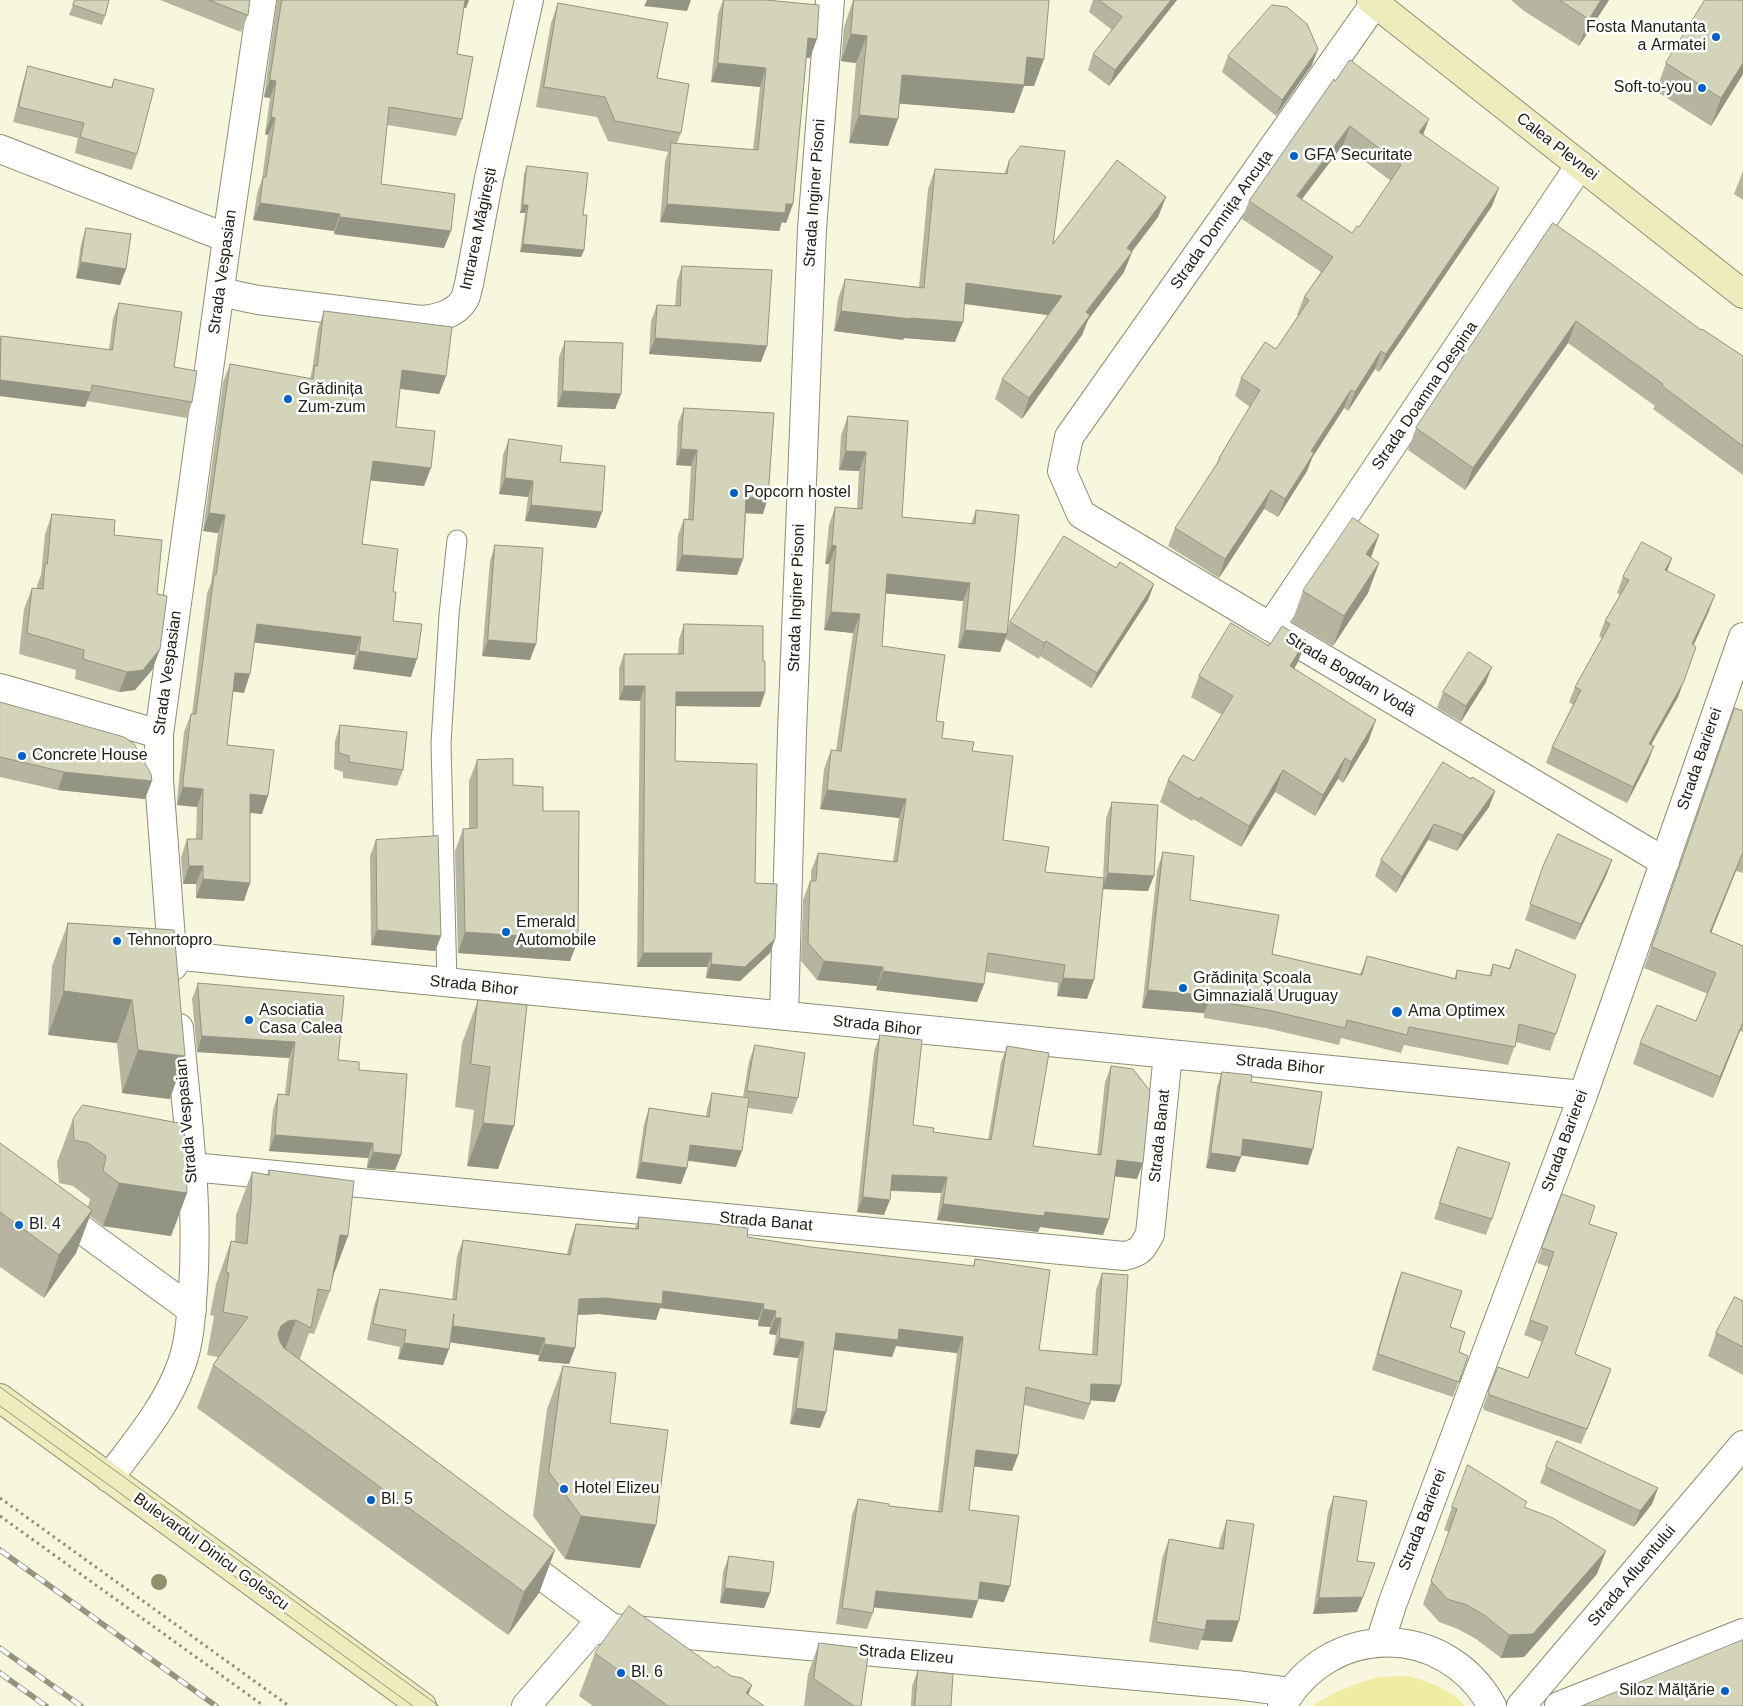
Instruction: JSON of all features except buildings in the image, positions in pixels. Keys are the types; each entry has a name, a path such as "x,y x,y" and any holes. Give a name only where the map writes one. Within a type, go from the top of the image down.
{"main road":[{"name":"Calea Plevnei","path":"1373,2 1743,294"},
{"name":"Bulevardul Dinicu Golescu","path":"0,1398 422,1706"}],"street":[{"name":"Strada Vespasian","path":"109,1478 167,1398 182,1363 192,1310 195,1234 192,1167 158,780 160,734 227,238 262,0"},
{"name":"Intrarea Măgirești","path":"220,292 258,300 421,320 434,319 454,311 464,300 469,284 489,178 529,0"},
{"name":"Strada Inginer Pisoni","path":"784,1016 792,742 812,228 830,0"},
{"name":"Strada Domnița Ancuța","path":"1069,437 1373,2"},
{"path":"0,150 227,238"},
{"name":"Strada Doamna Despina","path":"1270,627 1580,165"},
{"name":"Strada Bogdan Vodă","path":"1069,437 1062,471 1081,514 1665,862"},
{"name":"Strada Barierei","path":"1380,1642 1393,1602 1583,1095 1743,637"},
{"path":"0,688 160,734"},
{"name":"Strada Bihor","path":"172,955 1583,1095"},
{"name":"Strada Banat","path":"192,1167 1124,1256 1134,1254 1144,1247 1150,1234 1168,1054"},
{"path":"0,1170 192,1310"},
{"name":"Strada Afluentului","path":"1521,1706 1743,1445"},
{"path":"493,1539 652,1656"},
{"name":"Strada Elizeu","path":"526,1706 591,1631 612,1628 1226,1684 1286,1699"},
{"path":"1559,1706 1743,1632"},
{"path":"1286,1699 1308,1672 1329,1656 1354,1647 1380,1642 1407,1644 1433,1651 1456,1664 1476,1682 1492,1706"}],"lane":[{"path":"447,983 441,743 449,615 457,540"}],"path":[{"path":"0,1498 289,1706"},
{"path":"0,1516 264,1706"}],"shaded area":[{"path":"1409,1676 1439,1687 1465,1706 1313,1706 1337,1692 1364,1681 1381,1677"}],"tram line":[{"path":"0,1387 439,1706"},
{"path":"0,1406 413,1706"}],"railway":[{"path":"0,1550 216,1706"},
{"path":"0,1648 81,1706"},
{"path":"0,1673 46,1706"}],"place":[{"name":"Fosta Manutanta a Armatei","path":"1716,37"},
{"name":"Soft-to-you","path":"1702,88"},
{"name":"GFA Securitate","path":"1294,156"},
{"name":"Grădinița Zum-zum","path":"288,399"},
{"name":"Popcorn hostel","path":"734,493"},
{"name":"Concrete House","path":"22,756"},
{"name":"Emerald Automobile","path":"506,932"},
{"name":"Tehnortopro","path":"117,941"},
{"name":"Grădinița Școala Gimnazială Uruguay","path":"1183,988"},
{"name":"Ama Optimex","path":"1397,1012"},
{"name":"Asociatia Casa Calea","path":"249,1020"},
{"name":"Bl. 4","path":"19,1225"},
{"name":"Hotel Elizeu","path":"564,1489"},
{"name":"Bl. 5","path":"371,1500"},
{"name":"Bl. 6","path":"621,1673"},
{"name":"Siloz Mălțărie","path":"1725,1691"}]}
